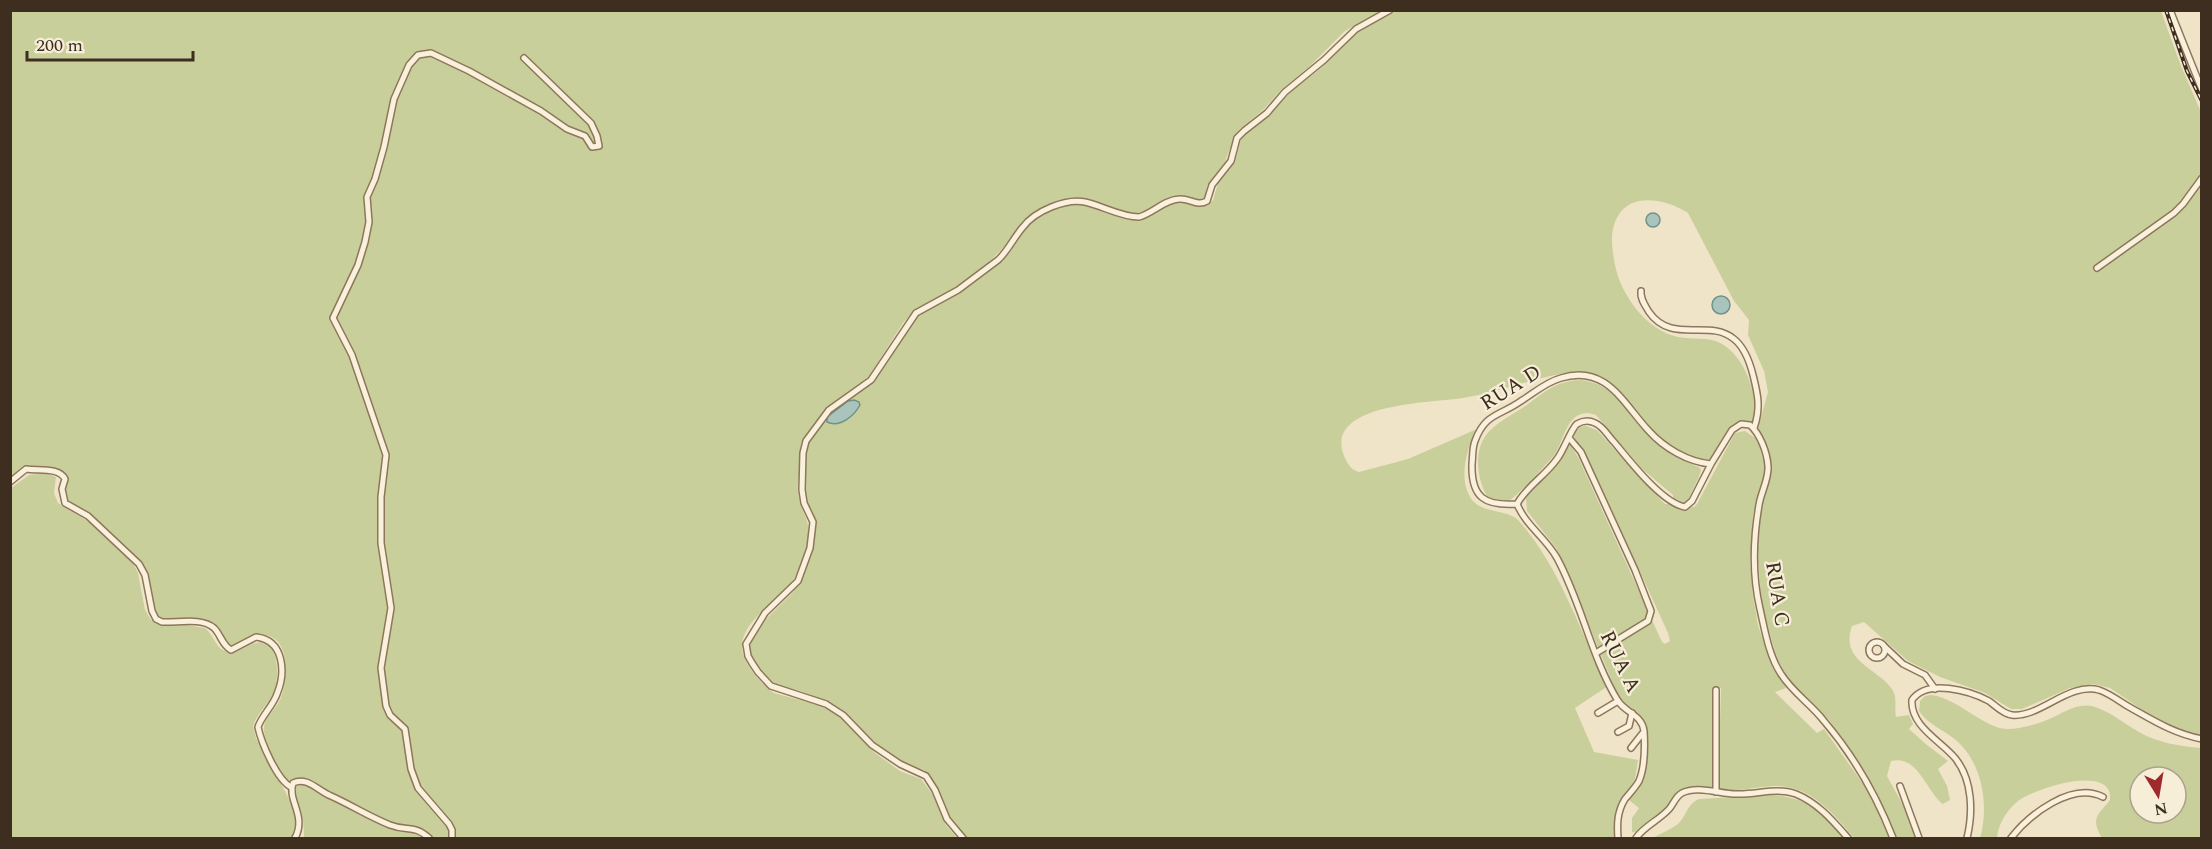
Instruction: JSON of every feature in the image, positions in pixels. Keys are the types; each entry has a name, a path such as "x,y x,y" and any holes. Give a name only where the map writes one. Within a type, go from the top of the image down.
{"street":[{"path":"963,838 947,819 935,789 922,773 907,768 872,745 843,715 826,704 771,686 748,656 746,644 753,631 765,613 798,581 810,548 813,522 804,502 802,490 803,453 806,441 829,410 871,380 916,313 958,290 998,260 1024,225 1035,216 1075,201 1139,217 1174,199 1186,199 1198,204 1207,201 1212,185 1231,161 1238,138 1244,131 1267,113 1285,92 1324,60 1356,29 1390,10"},
{"path":"2170,10 2202,90"},
{"path":"452,838 449,824 418,789 411,769 405,729 390,715 386,706 381,668 391,608 381,550 381,497 386,455 348,344 333,318 358,265 369,222 367,197 384,147 394,99 414,58 424,54 437,56 541,111 567,129 585,136 592,147 599,146 591,123 524,58"},
{"path":"2097,268 2174,213 2202,178"},
{"path":"1517,504 1530,485 1555,462 1570,439 1571,432 1579,423 1590,421 1595,423 1655,487 1685,507 1692,501 1711,464 1736,425 1745,423 1754,428 1760,403 1749,361 1734,339 1722,333 1679,331 1664,325 1652,315 1641,298 1641,291"},
{"name":"RUA D","path":"1517,504 1504,505 1489,502 1483,499 1476,489 1472,474 1473,451 1479,430 1486,420 1518,404 1550,382 1569,376 1587,376 1604,382 1620,395 1648,431 1668,448 1689,459 1711,464"},
{"name":"RUA C","path":"1754,428 1768,464 1768,473 1759,504 1754,553 1760,607 1771,651 1780,673 1825,722 1870,788 1893,838"},
{"path":"1570,439 1581,452 1635,570 1651,611 1648,621 1596,653"},
{"path":"10,482 26,469 63,474 65,479 62,489 65,503 88,516 139,564 145,575 152,612 156,620 207,624 215,629 227,648 231,650 256,637 270,640 275,644 279,652 278,693 258,727 266,750 280,777 291,787 299,824 299,838"},
{"name":"RUA A","path":"1517,504 1525,520 1556,556 1618,701 1641,721 1644,729"},
{"path":"1884,646 1903,664 1925,675 1935,688"},
{"path":"1967,838 1972,805 1963,772 1955,758 1918,720 1912,708 1912,700 1923,691 1935,688 1962,691 1977,696 2005,713 2014,715 2027,713 2077,692 2095,690 2109,695 2171,731 2202,739"},
{"path":"1716,690 1716,792"},
{"path":"1598,713 1618,701"},
{"path":"1618,732 1629,726 1632,713"},
{"path":"1631,747 1642,736 1644,729"},
{"path":"1618,838 1618,813 1636,786 1642,770 1644,729"},
{"path":"291,787 298,781 308,783 385,822 415,829 429,838"},
{"path":"1900,786 1919,838"},
{"path":"1636,838 1670,808 1681,794 1689,791 1743,794 1784,791 1796,795 1821,810 1848,838"},
{"path":"2011,838 2028,819 2047,806 2069,796 2087,792 2103,797"},
{"path":"295,838 299,824"}],"green space":[{"path":"11,11 1381,11 1345,31 1240,129 1225,162 1207,186 1205,200 1197,201 1179,195 1135,214 1077,198 1035,212 1023,222 1005,246 984,267 954,289 911,314 869,376 830,405 802,441 798,489 808,527 808,543 802,564 792,582 751,623 746,631 743,639 743,654 758,679 774,693 822,706 833,712 845,721 875,753 900,771 921,779 933,795 946,825 957,838 304,838 303,820 298,802 273,759 264,732 267,719 280,700 285,680 285,658 276,640 268,636 257,636 232,648 214,626 160,620 156,615 146,573 140,563 67,502 64,491 67,479 63,472 51,468 24,468 11,479"},
{"path":"1397,11 2161,11 2201,112 2201,736 2163,724 2110,688 2093,684 2070,688 2022,709 2011,709 1985,693 1940,677 1908,661 1864,622 1852,626 1849,638 1851,648 1862,663 1892,689 1895,696 1896,717 1909,715 1913,724 1909,729 1948,761 1938,769 1947,786 1950,800 1943,804 1908,763 1900,760 1891,761 1887,776 1904,807 1915,838 1896,838 1872,787 1829,720 1796,689 1776,655 1762,605 1757,549 1760,514 1771,471 1768,450 1758,428 1768,392 1764,371 1748,335 1749,320 1734,301 1688,213 1671,204 1651,200 1632,203 1624,208 1615,222 1612,234 1613,252 1623,288 1637,310 1666,333 1678,337 1706,339 1722,344 1730,350 1744,368 1753,391 1752,424 1737,423 1732,427 1711,459 1694,458 1668,445 1653,432 1613,386 1592,374 1579,371 1463,398 1407,404 1385,409 1365,415 1350,425 1342,438 1345,459 1352,468 1359,472 1408,459 1477,429 1465,462 1466,488 1469,495 1482,507 1514,517 1528,532 1562,587 1608,686 1575,708 1594,752 1638,760 1635,779 1615,812 1614,838 967,838 949,817 936,786 924,770 906,764 881,748 841,710 830,703 801,691 776,685 753,661 750,642 761,624 793,592 806,570 816,529 813,513 806,499 807,444 830,411 865,386 921,312 1000,260 1025,226 1059,207 1076,203 1085,204 1138,219 1174,202 1201,206 1209,204 1213,200 1219,180 1235,162 1241,139 1364,27"},
{"path":"1578,380 1603,387 1621,402 1655,442 1665,450 1699,467 1700,475 1689,497 1688,506 1694,507 1697,504 1735,433 1745,431 1755,438 1766,469 1753,514 1750,565 1758,625 1768,655 1786,688 1775,692 1817,733 1824,729 1871,795 1891,838 1854,838 1820,802 1798,790 1774,786 1718,790 1721,688 1715,687 1715,790 1689,790 1638,833 1632,832 1632,818 1639,808 1629,800 1644,777 1645,730 1617,694 1564,564 1556,548 1527,511 1526,498 1556,465 1570,444 1579,459 1662,642 1665,644 1670,641 1668,633 1589,462 1576,441 1575,431 1586,426 1597,430 1665,504 1673,504 1673,495 1641,468 1596,415 1587,413 1573,419 1555,454 1510,500 1487,496 1478,469 1482,442 1493,427 1551,388"},
{"path":"47,473 56,477 54,493 58,503 94,525 133,563 138,573 145,610 151,620 167,626 187,625 205,628 220,648 229,652 256,643 269,643 275,656 276,685 271,698 253,726 256,738 293,806 295,822 291,838 11,838 11,488 29,475"},
{"path":"1925,696 1941,697 1989,724 2007,729 2032,725 2076,707 2095,707 2153,739 2201,748 2201,838 2102,838 2096,821 2099,813 2110,800 2109,791 2103,784 2079,781 2050,787 2025,797 2006,814 1997,838 1980,838 1984,800 1974,763 1959,743 1923,716 1919,711 1920,701"},
{"path":"1770,795 1792,798 1813,807 1831,820 1844,838 1653,838 1678,824 1692,804 1699,799"}],"water":[{"path":"1653,213 1658,215 1660,220 1658,225 1653,227 1648,225 1646,220 1648,215"},
{"path":"1717,296 1725,296 1730,301 1728,312 1717,314 1712,309 1712,301"},
{"path":"854,400 860,405 850,417 842,422 827,422 827,417 848,401"}],"railway":[{"path":"2166,10 2187,71 2202,101"}]}
